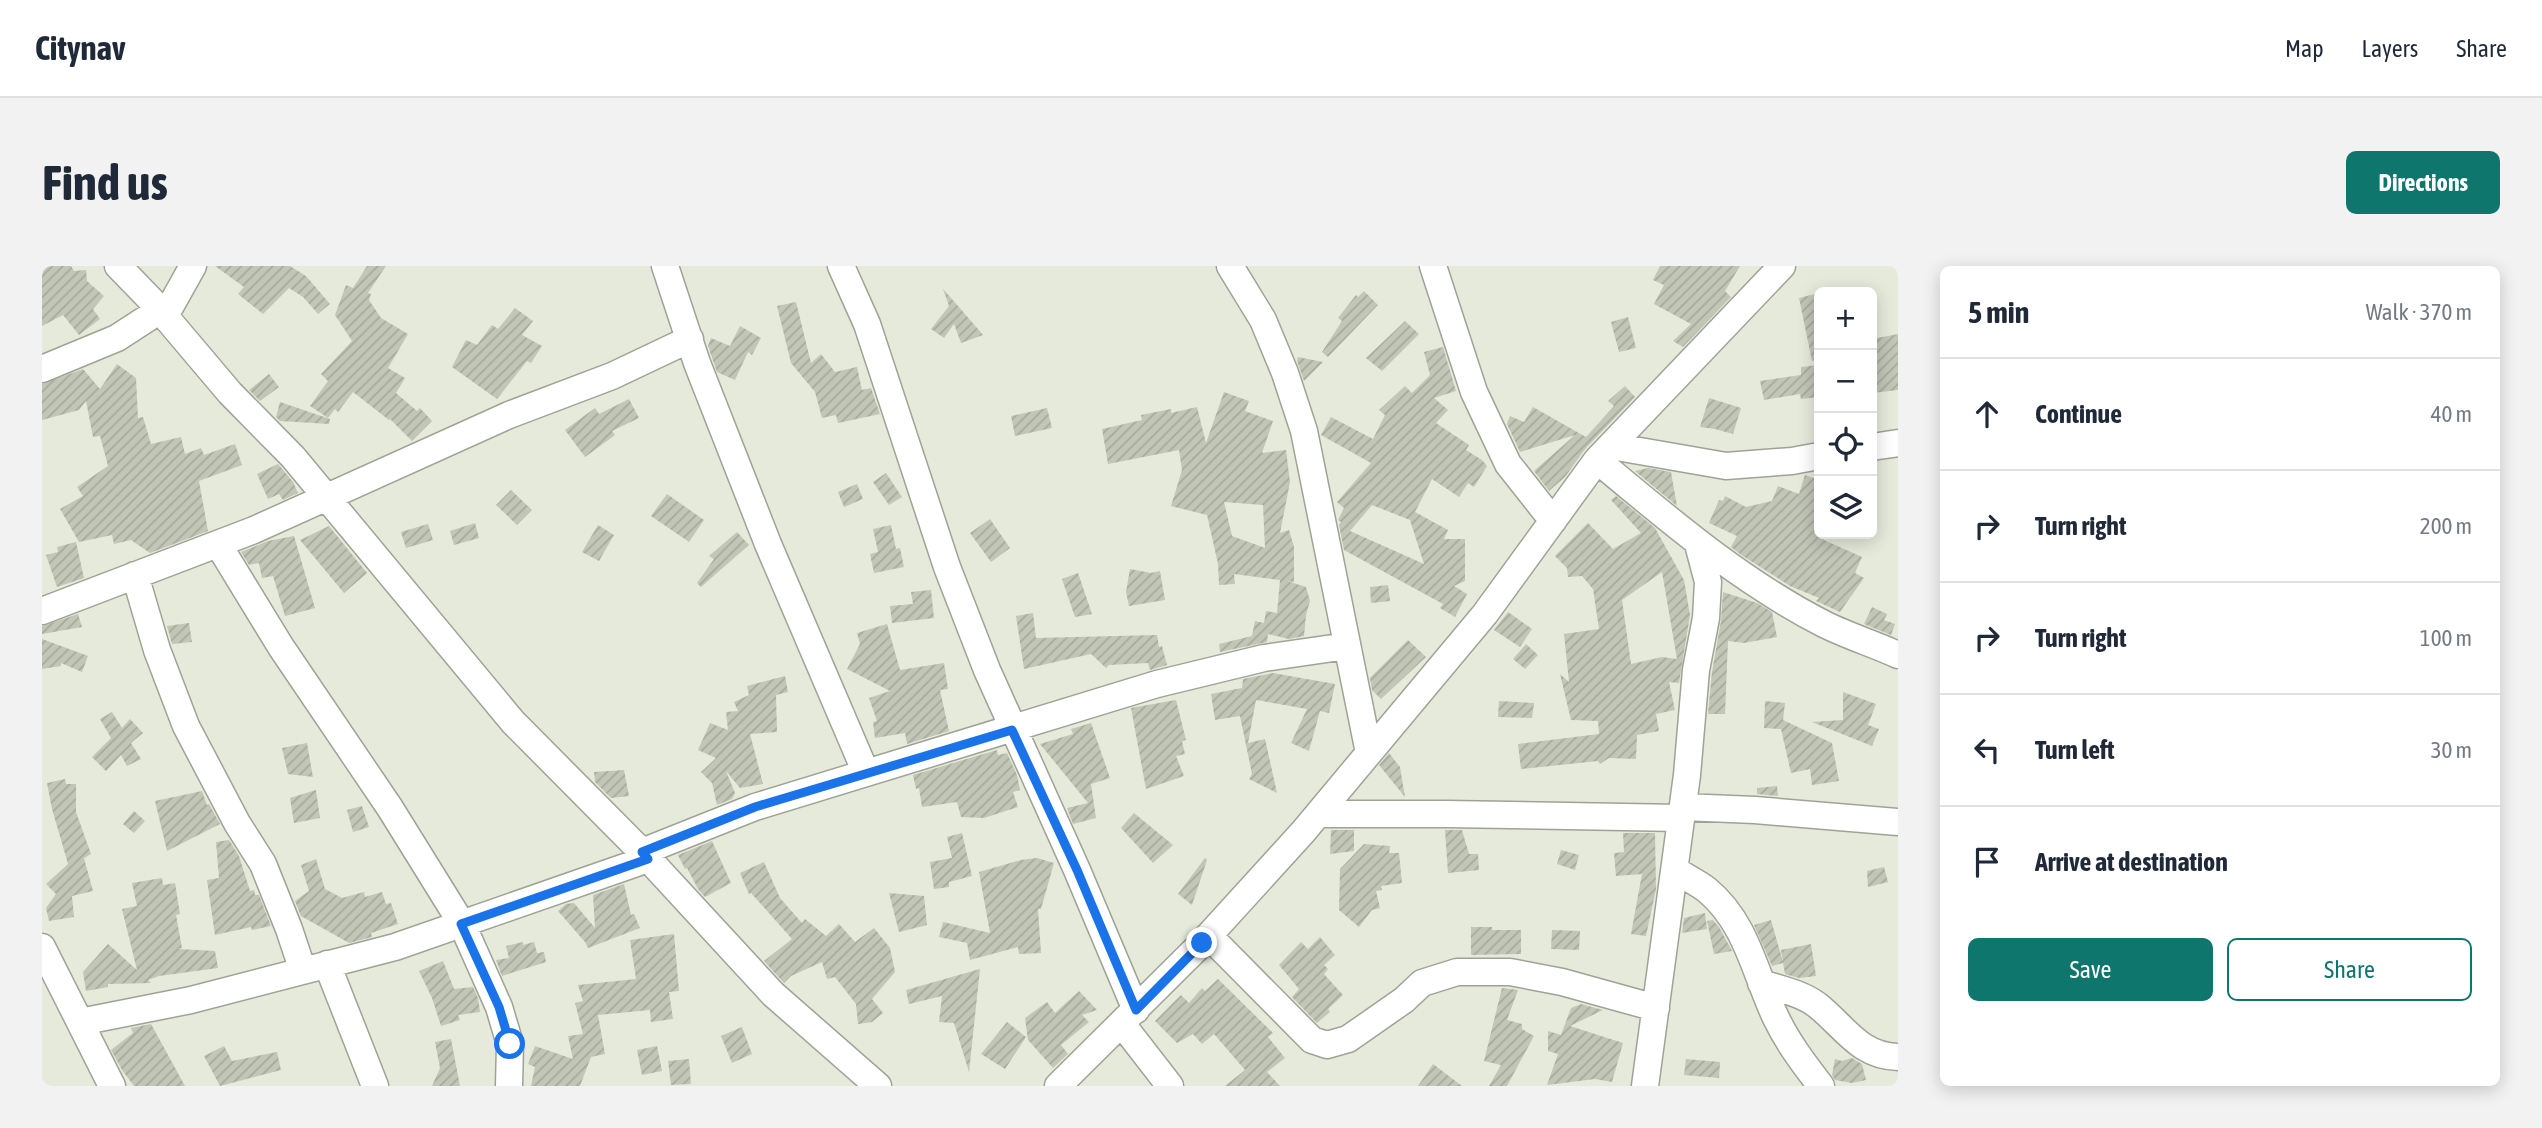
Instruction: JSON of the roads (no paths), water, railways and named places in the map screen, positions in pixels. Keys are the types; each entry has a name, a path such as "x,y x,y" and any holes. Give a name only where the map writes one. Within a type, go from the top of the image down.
{"street":[{"path":"118,266 163,313 230,393 293,457 513,722 645,856 773,994 878,1086"},
{"path":"42,369 117,338 163,313 193,266"},
{"path":"665,266 768,544 866,773"},
{"path":"841,266 867,324 947,567 1012,730 1077,870 1129,1017 1170,1086"},
{"path":"1230,266 1263,320 1285,373 1304,431 1369,753"},
{"path":"1433,266 1474,392 1508,464 1553,522"},
{"path":"1058,1086 1209,936 1318,814 1485,614 1604,453 1782,266"},
{"path":"42,611 254,530 509,415 612,376 690,339"},
{"path":"1877,446 1898,443"},
{"path":"1604,453 1726,466 1814,457"},
{"path":"1604,453 1698,544 1749,579 1824,624 1898,655"},
{"path":"218,544 281,647 390,808 461,924 499,1007 510,1044 509,1086"},
{"path":"1645,1086 1675,870 1696,670 1706,618 1708,582 1698,544"},
{"path":"135,575 157,650 186,726 237,823 263,864 289,929 315,967 375,1086"},
{"path":"80,1022 191,1000 395,947 645,856 755,807 1157,684 1264,658 1347,646"},
{"path":"1318,814 1682,812 1898,822"},
{"path":"1675,870 1707,890 1744,937 1791,1047 1821,1086"},
{"path":"1209,936 1312,1040 1327,1045 1348,1039 1404,1000 1422,983 1457,972 1523,974 1656,1008"},
{"path":"42,947 112,1086"},
{"path":"1761,982 1802,996 1817,1005 1866,1050 1883,1057 1898,1057"}]}
